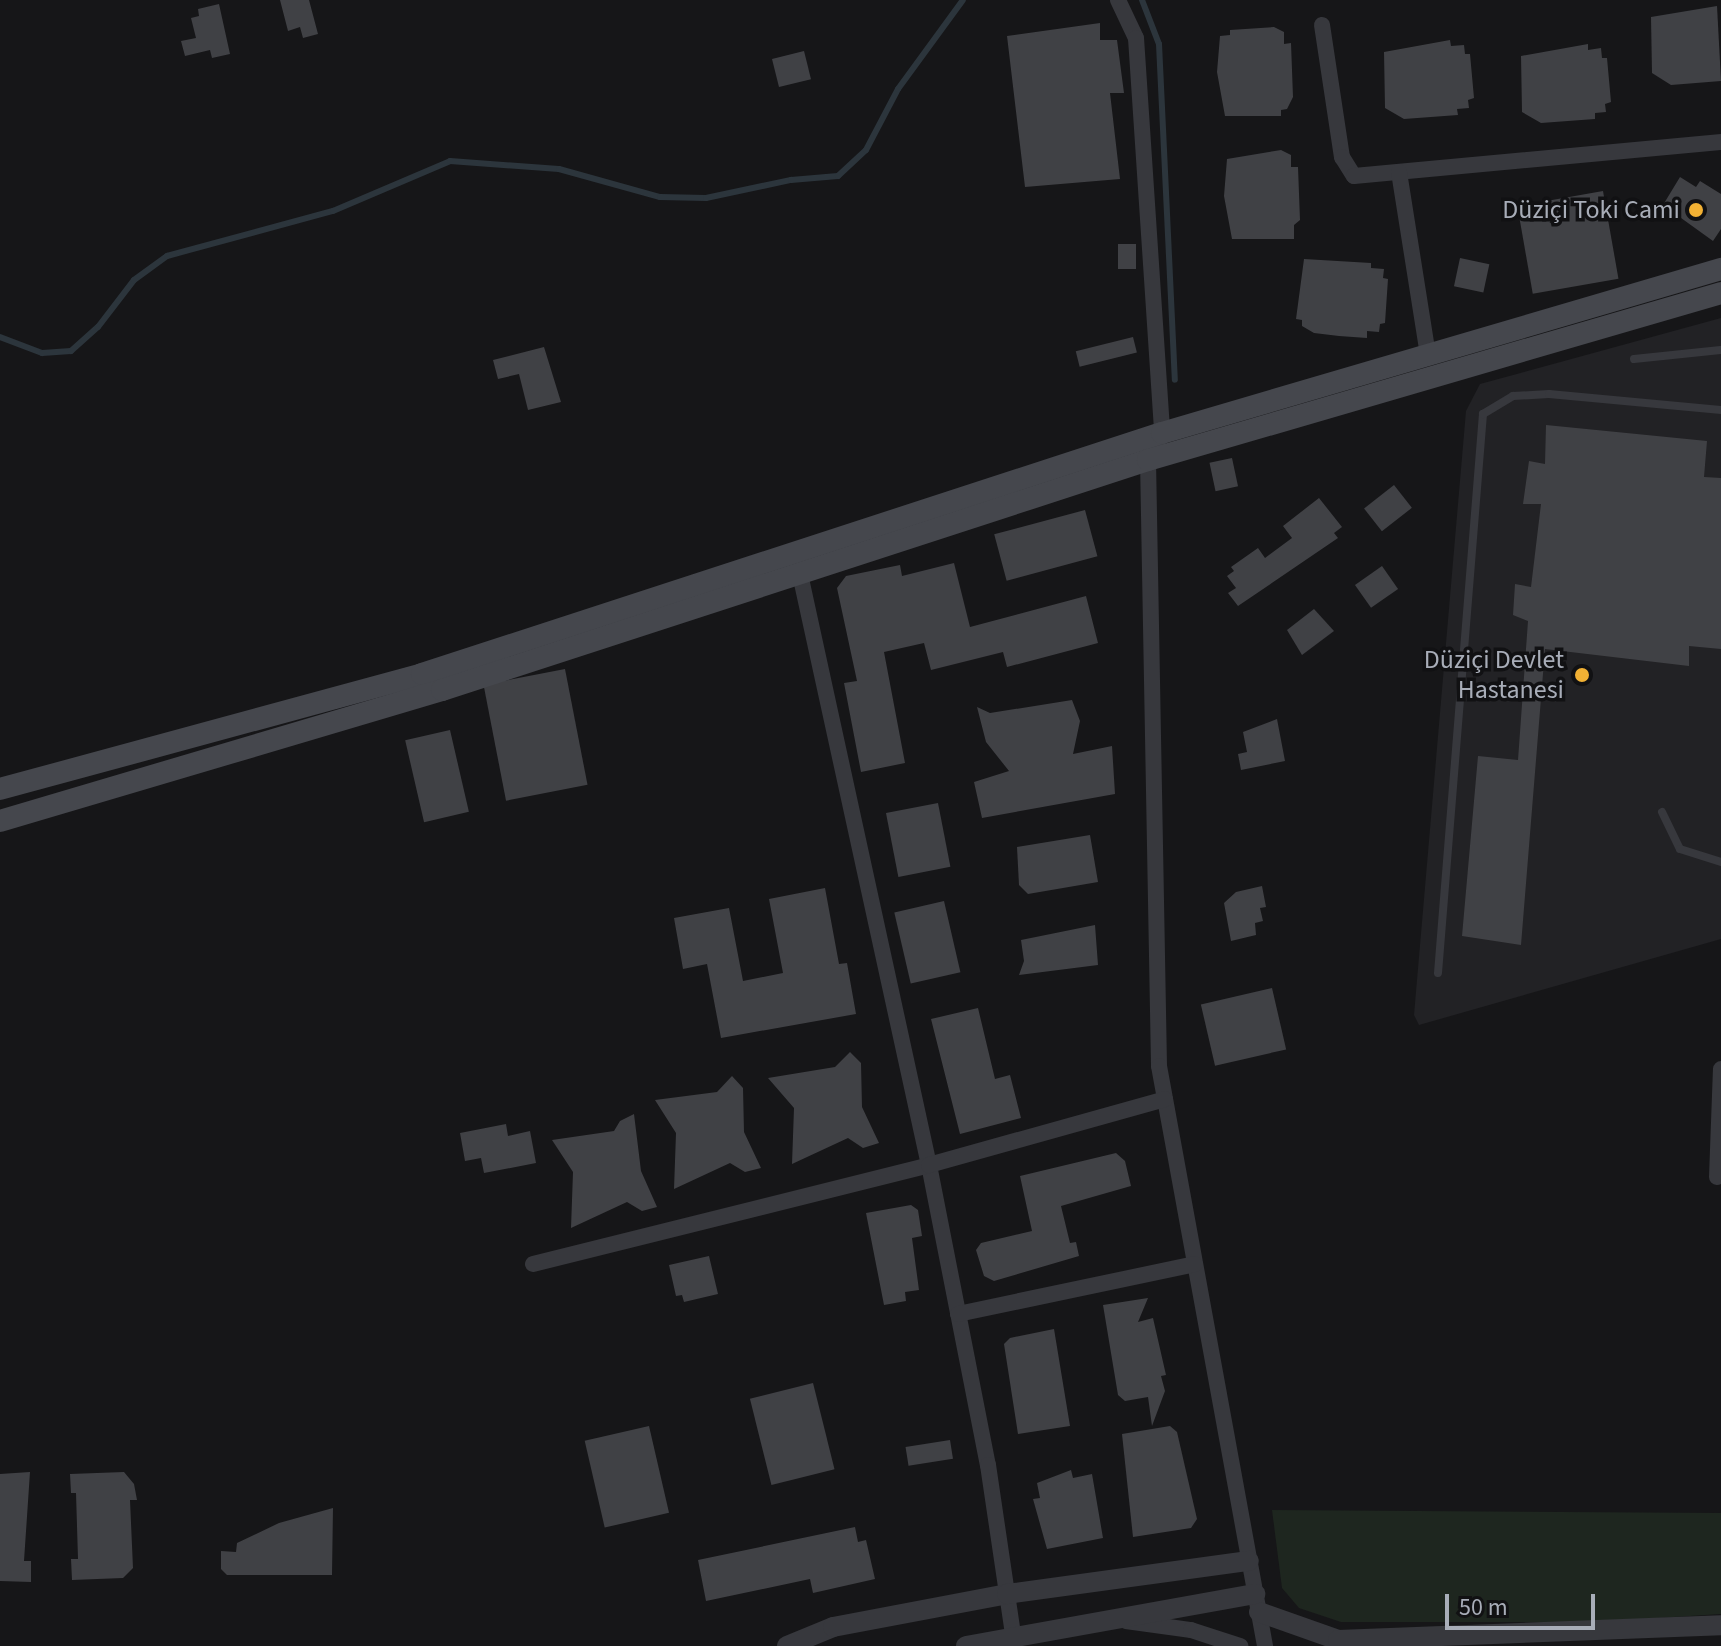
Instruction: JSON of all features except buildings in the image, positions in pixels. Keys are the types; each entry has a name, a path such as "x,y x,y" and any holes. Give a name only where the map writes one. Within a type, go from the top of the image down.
{"main road":[{"path":"0,789 422,674 1162,433 1721,269"},
{"path":"0,821 442,690 1148,460 1721,293"}],"street":[{"path":"1118,0 1136,38 1162,433 1148,460 1159,1066 1265,1646"},
{"path":"1322,25 1342,157 1354,176 1721,142"},
{"path":"1399,172 1428,355"},
{"path":"800,574 929,1165 1013,1634"},
{"path":"1717,1177 1721,1069"},
{"path":"533,1264 929,1165 1165,1099"},
{"path":"958,1314 1195,1264"},
{"path":"787,1646 833,1627 1007,1594 1249,1561"},
{"path":"966,1646 1013,1634 1108,1618 1257,1603 1338,1640 1721,1625"},
{"path":"1108,1618 1191,1630 1240,1646"}],"lane":[{"path":"1634,359 1721,350"},
{"path":"1438,973 1483,414 1513,396 1549,394 1721,410"},
{"path":"1662,812 1680,849 1721,862"}],"shaded area":[{"name":"Düziçi Devlet Hastanesi","path":"1721,318 1721,939 1419,1025 1414,1015 1466,411 1480,384"},
{"path":"1272,1510 1721,1513 1721,1614 1596,1622 1341,1622 1299,1608 1282,1588"}],"waterway":[{"path":"0,337 42,353 71,351 98,327 134,280 167,256 333,211 450,161 559,169 660,197 706,198 791,180 838,176 866,150 898,89 963,0"},
{"path":"1142,0 1159,44 1175,380"}],"place":[{"name":"Düziçi Toki Cami","path":"1696,210"},
{"name":"Düziçi Devlet Hastanesi","path":"1582,675"}]}
